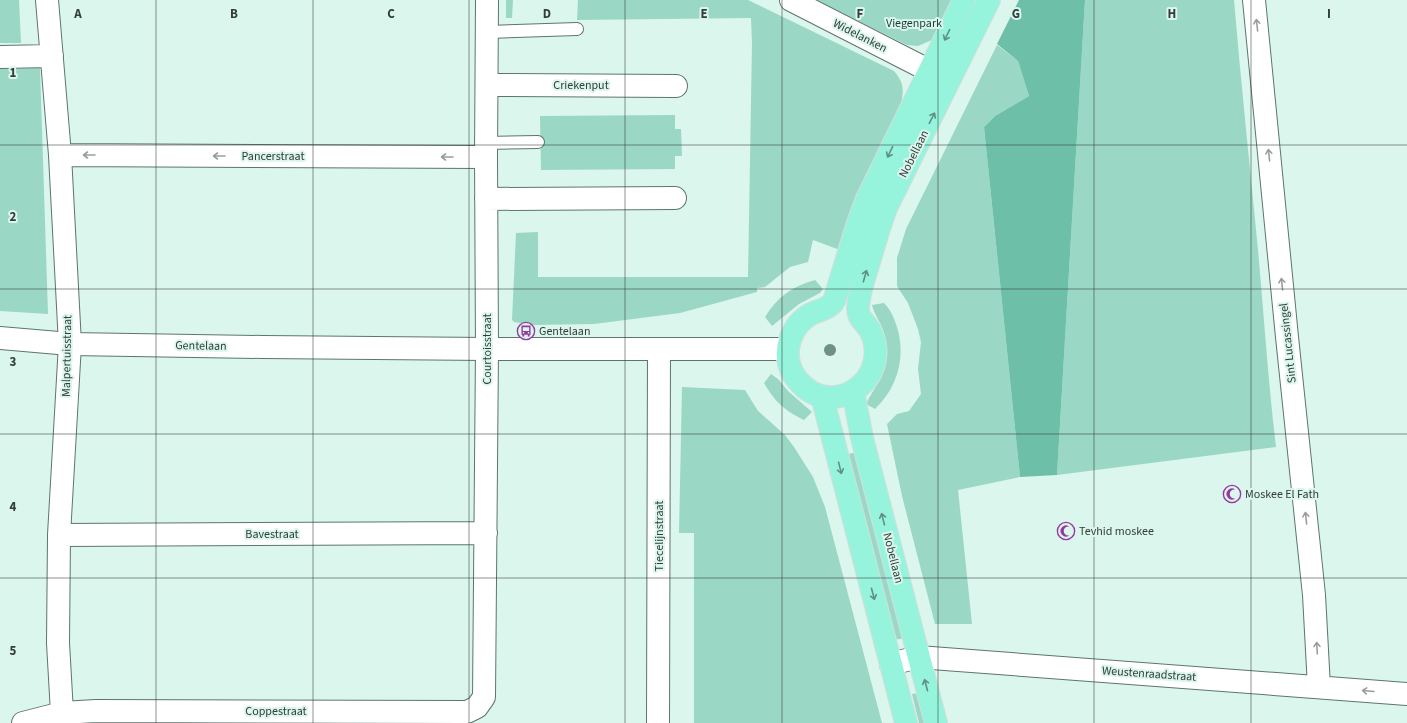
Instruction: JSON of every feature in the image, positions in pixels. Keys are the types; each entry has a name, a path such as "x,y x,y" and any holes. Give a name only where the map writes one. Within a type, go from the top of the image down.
{"main road":[{"name":"Nobellaan","path":"788,349 789,341 798,325 811,314 830,306 834,301 857,226 867,200 964,0"},
{"name":"Nobellaan","path":"936,723 862,438 853,391 864,383 871,373 876,353 872,334 860,320 858,305 863,281 886,208 989,0"},
{"path":"788,349 790,368 798,381 807,390 822,396 841,396 853,391"},
{"path":"822,396 906,723"}],"street":[{"name":"Malpertuisstraat","path":"47,0 60,155 70,344 59,535 58,643 63,718"},
{"name":"Courtoisstraat","path":"484,697 487,349 487,0"},
{"name":"Widelanken","path":"791,0 930,71"},
{"name":"Sint Lucassingel","path":"1254,0 1286,329 1314,594 1319,687"},
{"path":"0,57 52,56"},
{"name":"Criekenput","path":"486,85 676,86"},
{"name":"Pancerstraat","path":"60,155 486,150"},
{"path":"486,199 675,198"},
{"name":"Gentelaan","path":"0,338 70,344 487,349 788,349"},
{"name":"Tiecelijnstraat","path":"658,723 659,350"},
{"name":"Bavestraat","path":"59,535 486,533"},
{"name":"Weustenraadstraat","path":"891,664 918,657 1407,694"},
{"name":"Coppestraat","path":"23,723 63,718 96,711 467,712 477,707 484,697"}],"lane":[{"path":"487,32 577,29"},
{"path":"486,150 538,142"}],"green space":[{"path":"0,0 19,0 21,43 0,43"},
{"path":"506,0 513,0 512,18 506,18"},
{"path":"578,0 748,0 894,71 900,79 902,86 903,94 901,104 840,250 813,240 808,262 790,267 765,287 757,288 757,292 680,313 594,324 532,325 514,322 512,320 516,233 538,232 538,277 748,277 752,44 751,18 577,20"},
{"name":"Viegenpark","path":"816,0 954,0 932,40 918,46 907,45"},
{"path":"1019,0 1085,0 1057,475 1020,477 984,127 995,116 1029,96 1018,61 997,44"},
{"path":"1085,0 1234,0 1276,447 1057,475"},
{"path":"997,45 1018,61 1029,96 995,116 984,127 1020,477 958,490 972,624 935,624 902,496 887,424 897,414 909,411 921,394 918,369 921,342 918,329 908,303 897,286 897,258 906,229"},
{"path":"40,68 48,314 0,311 0,69"},
{"path":"675,115 675,129 681,129 682,156 675,156 675,169 541,170 540,116"},
{"path":"815,280 823,289 820,293 799,304 772,326 765,317 780,298 793,289"},
{"path":"884,303 889,308 897,327 901,349 898,371 894,381 883,400 875,409 866,404 884,372 887,354 883,330 872,305"},
{"path":"771,374 812,412 804,420 791,413 772,396 764,383"},
{"path":"682,387 745,390 758,411 785,435 813,477 825,507 882,723 694,723 694,533 679,533"},
{"path":"856,452 906,638 893,640 845,455"},
{"path":"920,693 928,723 919,723 912,694"}],"place":[{"name":"Gentelaan","path":"526,331"},
{"name":"Moskee El Fath","path":"1232,494"},
{"name":"Tevhid moskee","path":"1066,531"}]}
